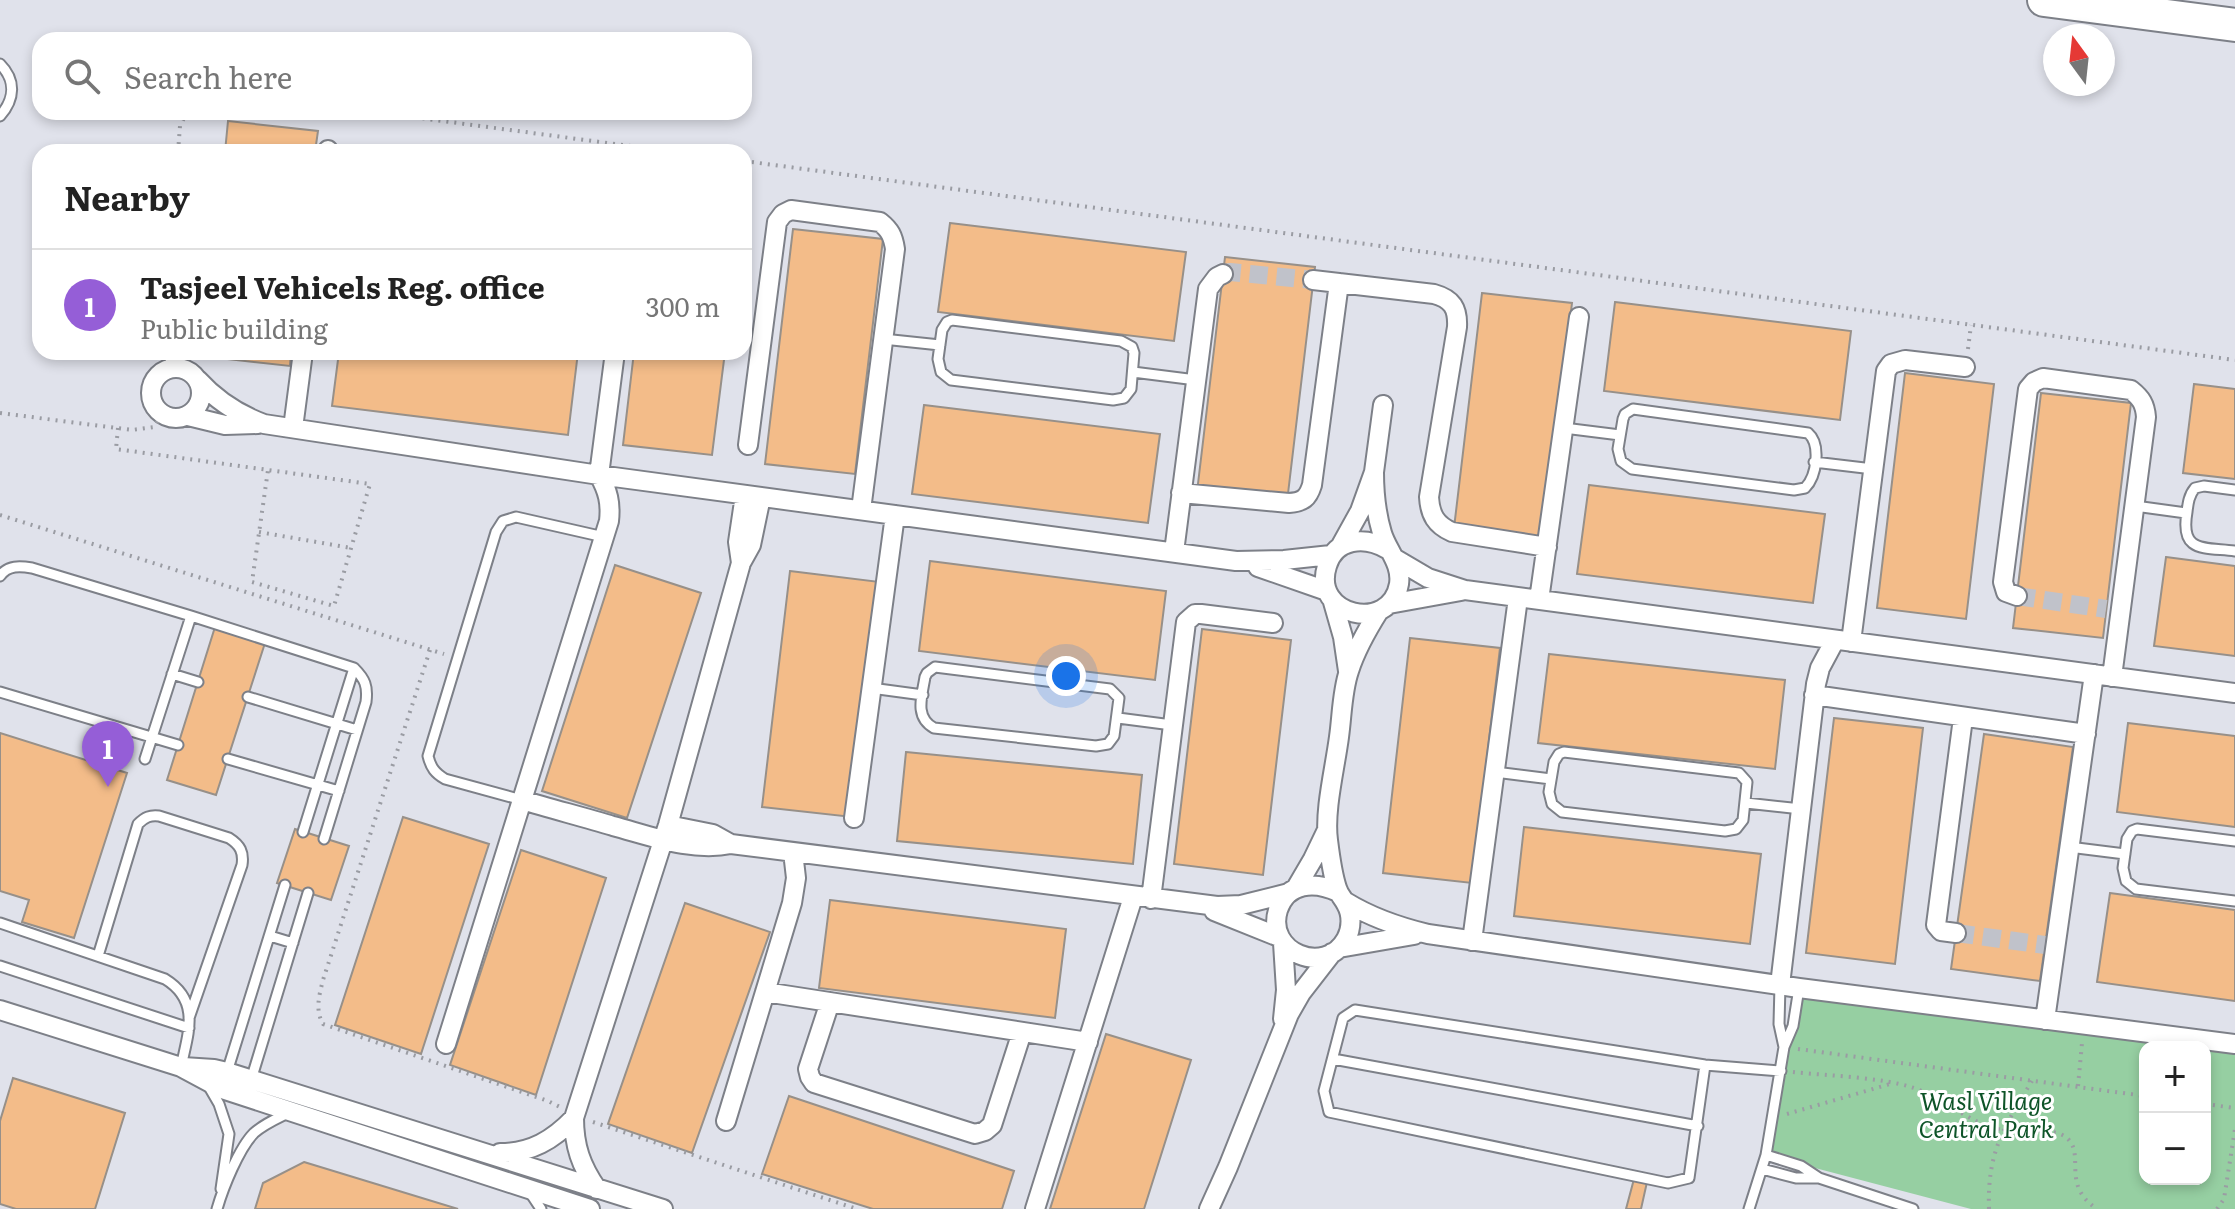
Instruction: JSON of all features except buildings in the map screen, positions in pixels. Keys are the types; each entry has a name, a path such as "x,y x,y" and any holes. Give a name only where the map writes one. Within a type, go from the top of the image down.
{"highway":[{"path":"2044,0 2235,25"}],"street":[{"path":"748,445 777,222 791,210 880,222 894,238 895,249 861,510"},
{"path":"1174,552 1208,289 1223,274"},
{"path":"1313,280 1434,294 1445,297 1454,305 1458,315 1429,497 1434,519 1452,532 1547,547"},
{"path":"1181,493 1289,503 1300,502 1309,495 1339,283"},
{"path":"1539,600 1579,317"},
{"path":"264,424 227,407 186,370 170,360 157,377 151,393 152,401 162,414 170,418 188,416 225,425 264,424 599,475 1236,561 1282,574 1330,596 1343,609 1355,614 1367,614 1384,607 1465,590"},
{"path":"293,428 302,360"},
{"path":"446,1044 604,537 611,505 599,475 614,360"},
{"path":"1780,985 1814,695 1820,668 1843,641 1873,469 1886,371 1891,364 1905,360 1965,367"},
{"path":"2017,596 2006,592 2003,582 2028,389 2034,382 2052,378 2131,390 2140,396 2146,417 2135,506 2103,675 2086,734 2050,946 2045,1020"},
{"path":"188,416 196,410 201,400 202,390 198,380"},
{"path":"1279,1037 1286,990 1281,940 1276,926 1277,914 1281,902 1313,859 1327,829 1348,673 1361,641 1396,594 1399,582 1399,570 1390,554 1377,511 1374,472 1383,405"},
{"path":"1348,673 1343,637 1325,579 1326,567 1360,511 1374,472"},
{"path":"597,1189 578,1156 574,1137 575,1117 666,832 741,563 738,542 753,496"},
{"path":"854,818 895,515"},
{"path":"1236,561 1284,560 1336,551 1351,542 1364,540 1376,543 1428,578 1465,590 2235,693"},
{"path":"1472,941 1518,598"},
{"path":"1035,1209 1088,1042 1142,898 1172,725 1184,628 1190,617 1201,614 1273,623"},
{"path":"1814,695 2086,734"},
{"path":"1956,933 1941,931 1936,925 1963,718"},
{"path":"522,800 666,832 710,847 731,844 1192,904 1241,905 1310,884 1324,885 1385,922 1428,934 1799,988 2235,1044"},
{"path":"1209,1209 1279,1037 1301,993 1347,938 1351,926 1327,829"},
{"path":"726,1121 792,903 796,878 793,852"},
{"path":"1192,904 1237,919 1281,940 1305,958 1319,958 1384,939 1428,934"},
{"path":"765,992 1088,1042"},
{"path":"830,1002 808,1069 814,1083 975,1134 992,1125 1022,1032"},
{"path":"0,1010 181,1067 222,1089 590,1209"},
{"path":"181,1067 227,1072 663,1209"},
{"path":"482,1151 503,1154 543,1144 560,1133 575,1117"}],"lane":[{"path":"0,64 9,75 12,90 9,104 0,116"},
{"path":"957,320 1121,341 1132,347 1133,372 1129,394 1119,400 951,380 938,366 944,325 957,320"},
{"path":"883,339 940,345"},
{"path":"1133,372 1196,380"},
{"path":"1633,409 1802,431 1813,437 1815,442 1814,462 1810,484 1800,490 1632,469 1621,461 1620,435 1625,414 1633,409"},
{"path":"1564,428 1620,435"},
{"path":"1814,462 1873,469"},
{"path":"2235,490 2204,486 2195,488 2189,496 2185,532 2198,546 2235,551"},
{"path":"2135,506 2186,513"},
{"path":"522,800 445,779 436,774 428,756 496,532 503,521 516,517 604,537"},
{"path":"0,576 16,566 32,568 354,668 363,677 368,689 324,839"},
{"path":"145,759 191,616"},
{"path":"940,667 1110,689 1119,698 1118,718 1112,741 1102,746 934,728 924,720 920,707 923,695 925,677 931,669 940,667"},
{"path":"303,832 354,668"},
{"path":"172,674 198,682"},
{"path":"871,688 923,695"},
{"path":"0,692 178,745"},
{"path":"248,697 357,730"},
{"path":"1118,718 1172,725"},
{"path":"1569,752 1739,773 1747,782 1746,803 1743,820 1731,831 1562,812 1549,798 1551,779 1556,757 1569,752"},
{"path":"228,759 339,791"},
{"path":"1495,772 1551,779"},
{"path":"1746,803 1801,809"},
{"path":"98,956 138,824 144,818 159,816 229,838 236,843 243,857 242,865 189,1023 181,1067"},
{"path":"2235,841 2137,829 2127,839 2123,875 2136,889 2235,901"},
{"path":"2069,847 2125,854"},
{"path":"227,1072 285,885"},
{"path":"251,1080 308,893"},
{"path":"0,923 165,979 184,995 189,1023"},
{"path":"270,936 293,943"},
{"path":"0,966 189,1023"},
{"path":"1780,985 1779,1024 1784,1047"},
{"path":"1749,1209 1766,1155 1784,1047 1793,1026 1799,988"},
{"path":"1705,1065 1689,1178 1668,1183 1329,1112 1324,1091 1343,1018 1355,1010 1705,1065 1781,1071"},
{"path":"1333,1059 1698,1126"},
{"path":"205,1081 219,1104 229,1134 218,1205"},
{"path":"218,1205 252,1134 292,1112"},
{"path":"1766,1155 1801,1166 1819,1178 1913,1209"},
{"path":"1762,1169 1796,1178 1819,1178"},
{"path":"526,1189 541,1209"}],"path":[{"path":"179,144 183,120"},
{"path":"435,120 615,144"},
{"path":"752,162 2235,360"},
{"path":"0,413 132,430 154,427 162,414"},
{"path":"118,428 116,449 370,484 331,619"},
{"path":"268,470 252,582 334,606"},
{"path":"0,515 457,658"},
{"path":"259,532 351,548"},
{"path":"430,650 323,980 318,1003 323,1024 548,1101 575,1117 857,1209"},
{"path":"2078,1087 2084,1025"},
{"path":"1784,1047 2139,1095"},
{"path":"1781,1071 1894,1083 1928,1093 1972,1120 2002,1130 2058,1132 2067,1136 2073,1144 2076,1182 2086,1201 2097,1209"},
{"path":"1989,1209 1990,1174 2002,1130 2032,1081"},
{"path":"1773,1118 1894,1083"},
{"path":"2211,1105 2235,1108"},
{"path":"2217,1209 2224,1199 2235,1129"}],"green space":[{"name":"Wasl Village Central Park","path":"1799,988 2153,1041 2139,1041 2139,1185 2211,1185 2211,1050 2235,1053 2235,1209 1971,1209 1766,1155"}],"tunnel":[{"path":"1223,274 1230,272 1313,280"},
{"path":"2017,596 2106,609"},
{"path":"1956,933 2045,945"}],"place":[{"name":"Tasjeel Vehicels Reg. office","path":"108,787"}]}
